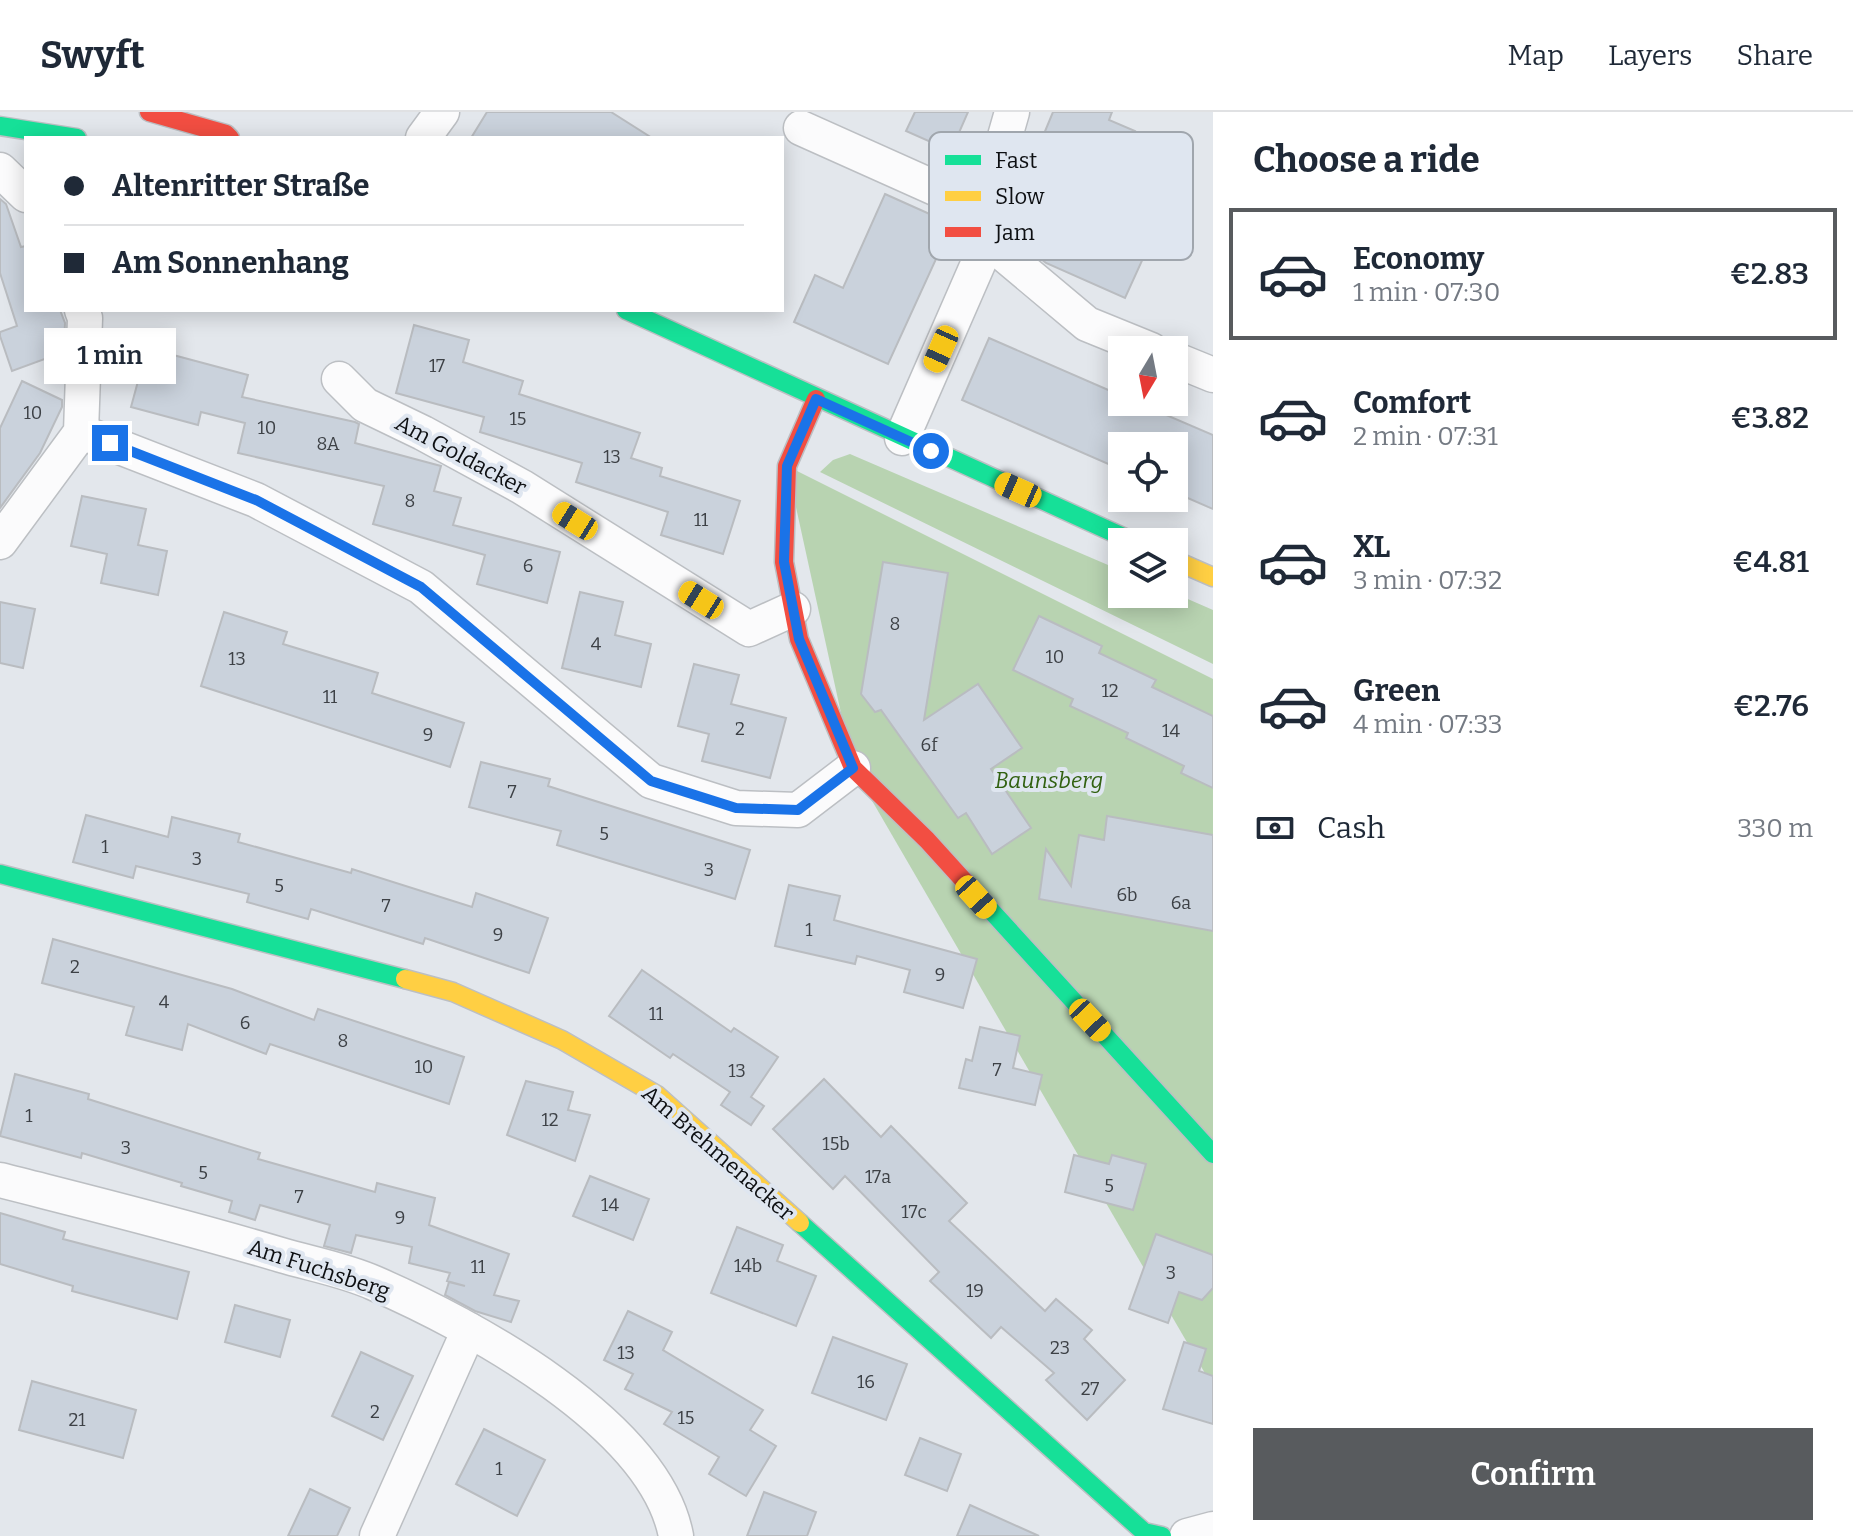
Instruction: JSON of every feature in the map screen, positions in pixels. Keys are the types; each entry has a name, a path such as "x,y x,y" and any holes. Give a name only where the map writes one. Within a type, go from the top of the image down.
{"street":[{"path":"149,112 228,136"},
{"path":"424,136 442,112"},
{"path":"1007,132 1012,112"},
{"path":"0,126 64,136"},
{"path":"801,128 929,196"},
{"path":"0,170 24,193"},
{"path":"902,438 973,260"},
{"path":"1021,260 1087,324 1117,336"},
{"path":"0,542 81,432 83,312"},
{"path":"630,312 1108,530"},
{"path":"1188,365 1213,375"},
{"name":"Am Goldacker","path":"339,379 365,405 522,487 749,629 793,609"},
{"path":"816,399 787,466 784,562 799,639 853,768 927,840 1213,1154"},
{"path":"81,432 256,500 421,587 651,781 736,808 798,810 853,768"},
{"path":"1188,566 1213,577"},
{"name":"Am Brehmenacker","path":"0,874 453,992 562,1040 657,1095 1144,1532 1162,1536"},
{"name":"Am Fuchsberg","path":"0,1180 254,1247 372,1282 469,1330 552,1382 633,1452 666,1502 676,1536"},
{"path":"377,1536 469,1330"},
{"path":"1187,1536 1213,1529"}],"green space":[{"path":"850,454 1108,565 1108,608 1188,608 1188,599 1213,610 1213,664 820,472 833,460"},
{"name":"Baunsberg","path":"787,466 1213,679 1213,1387 853,768"}],"building":[{"path":"487,112 611,112 649,136 472,136"},
{"path":"915,112 968,112 959,132 929,132 929,141 906,131"},
{"path":"1053,112 1112,112 1109,120 1135,131 1135,132 1045,132"},
{"path":"885,194 929,214 929,260 936,260 888,364 794,322 815,275 843,288"},
{"path":"0,199 6,204 21,247 24,246 24,312 61,312 65,323 64,344 50,349 53,356 12,371 0,332 17,326 0,273"},
{"path":"1042,260 1142,260 1125,298"},
{"path":"414,325 469,340 463,362 523,381 519,394 640,433 631,458 662,468 660,476 740,501 723,554 661,535 668,512 576,482 582,463 480,432 484,417 396,393"},
{"path":"989,338 1108,390 1108,416 1169,416 1213,435 1213,509 1188,498 1188,432 1108,432 1108,464 962,400"},
{"path":"147,348 248,375 242,397 355,422 359,424 355,443 441,466 434,491 461,498 453,525 560,552 547,603 477,584 485,555 373,524 384,486 238,453 245,423 201,412 198,425 131,407"},
{"path":"22,381 62,400 62,407 40,453 0,508 0,428"},
{"path":"82,496 146,509 138,545 167,551 158,595 101,583 107,554 71,546"},
{"path":"883,562 948,573 924,720 978,684 1022,748 991,769 1031,828 992,854 966,813 958,818 881,710 875,712 861,694"},
{"path":"580,592 623,602 615,635 651,644 641,687 562,668"},
{"path":"0,602 35,609 23,668 0,663"},
{"path":"224,612 287,632 283,644 378,673 372,693 464,723 450,767 201,686"},
{"path":"1039,616 1102,646 1099,653 1156,680 1152,687 1213,716 1213,788 1181,773 1184,766 1126,738 1128,733 1070,706 1073,699 1013,670"},
{"path":"694,664 739,675 731,704 786,718 770,778 702,761 709,734 678,726"},
{"path":"481,762 550,779 548,786 750,850 735,899 557,845 561,831 469,807"},
{"path":"86,815 168,837 172,817 240,834 238,842 351,873 352,869 472,907 476,893 548,918 529,973 425,938 423,944 311,909 308,919 247,902 249,894 136,866 133,878 73,862"},
{"path":"1107,816 1213,835 1213,931 1039,899 1046,849 1071,886 1079,835 1104,840"},
{"path":"789,885 840,896 834,920 977,959 963,1008 904,992 910,970 857,956 855,964 775,946"},
{"path":"53,939 232,989 314,1020 318,1009 464,1057 449,1104 270,1044 266,1054 188,1024 182,1050 126,1035 134,1007 42,983"},
{"path":"642,970 731,1032 734,1028 778,1057 751,1097 764,1106 751,1125 721,1105 730,1092 673,1054 670,1058 609,1016"},
{"path":"980,1027 1020,1036 1013,1068 1042,1075 1035,1105 959,1088 966,1059 972,1061"},
{"path":"15,1074 89,1094 88,1099 260,1153 258,1159 375,1192 377,1183 435,1198 429,1225 509,1254 494,1295 519,1301 511,1322 475,1311 445,1295 449,1282 465,1286 447,1281 450,1273 409,1263 412,1247 356,1235 351,1253 324,1246 330,1225 260,1205 255,1220 229,1212 232,1201 181,1186 182,1183 82,1153 81,1158 0,1136"},
{"path":"824,1079 881,1137 891,1126 967,1203 949,1221 1045,1311 1056,1299 1092,1330 1084,1339 1125,1380 1087,1420 1046,1380 1054,1373 1001,1327 991,1338 930,1281 939,1272 845,1176 833,1189 773,1129"},
{"path":"526,1081 573,1092 568,1110 590,1115 575,1161 507,1135"},
{"path":"1074,1155 1109,1164 1112,1155 1146,1164 1133,1210 1065,1192"},
{"path":"590,1176 649,1199 633,1240 573,1216"},
{"path":"0,1213 65,1232 63,1239 189,1272 177,1319 72,1291 73,1286 0,1264"},
{"path":"737,1227 783,1245 777,1261 816,1276 796,1326 711,1293"},
{"path":"1156,1234 1213,1255 1213,1288 1202,1300 1179,1292 1168,1323 1129,1309"},
{"path":"235,1305 290,1320 280,1357 225,1342"},
{"path":"628,1311 672,1332 663,1350 763,1410 750,1430 776,1446 746,1496 709,1474 719,1457 664,1424 672,1412 625,1389 633,1374 604,1360"},
{"path":"833,1337 907,1364 886,1420 812,1393"},
{"path":"1184,1342 1206,1349 1199,1371 1213,1376 1213,1424 1163,1409"},
{"path":"361,1352 413,1376 383,1440 332,1416"},
{"path":"32,1381 136,1410 123,1458 19,1430"},
{"path":"484,1429 545,1460 517,1516 456,1484"},
{"path":"920,1438 961,1454 947,1491 905,1475"},
{"path":"310,1489 350,1508 337,1536 288,1536"},
{"path":"764,1492 816,1512 807,1536 747,1536"},
{"path":"970,1505 1039,1536 957,1536"}],"traffic: fast":[{"path":"0,126 64,136"},
{"path":"630,312 1108,530"},
{"path":"0,874 405,979"},
{"path":"985,904 1213,1154"},
{"path":"800,1223 1144,1532 1162,1536"}],"traffic: slow":[{"path":"1188,566 1213,577"},
{"path":"405,979 453,992 562,1040 657,1095 800,1223"}],"traffic: jam":[{"path":"149,112 228,136"},
{"path":"816,399 787,466 784,562 799,639 853,768 927,840 985,904"}],"route":[{"path":"110,443 256,500 421,587 651,781 736,808 798,810 853,768 799,639 784,562 787,466 816,399 931,451"}]}
